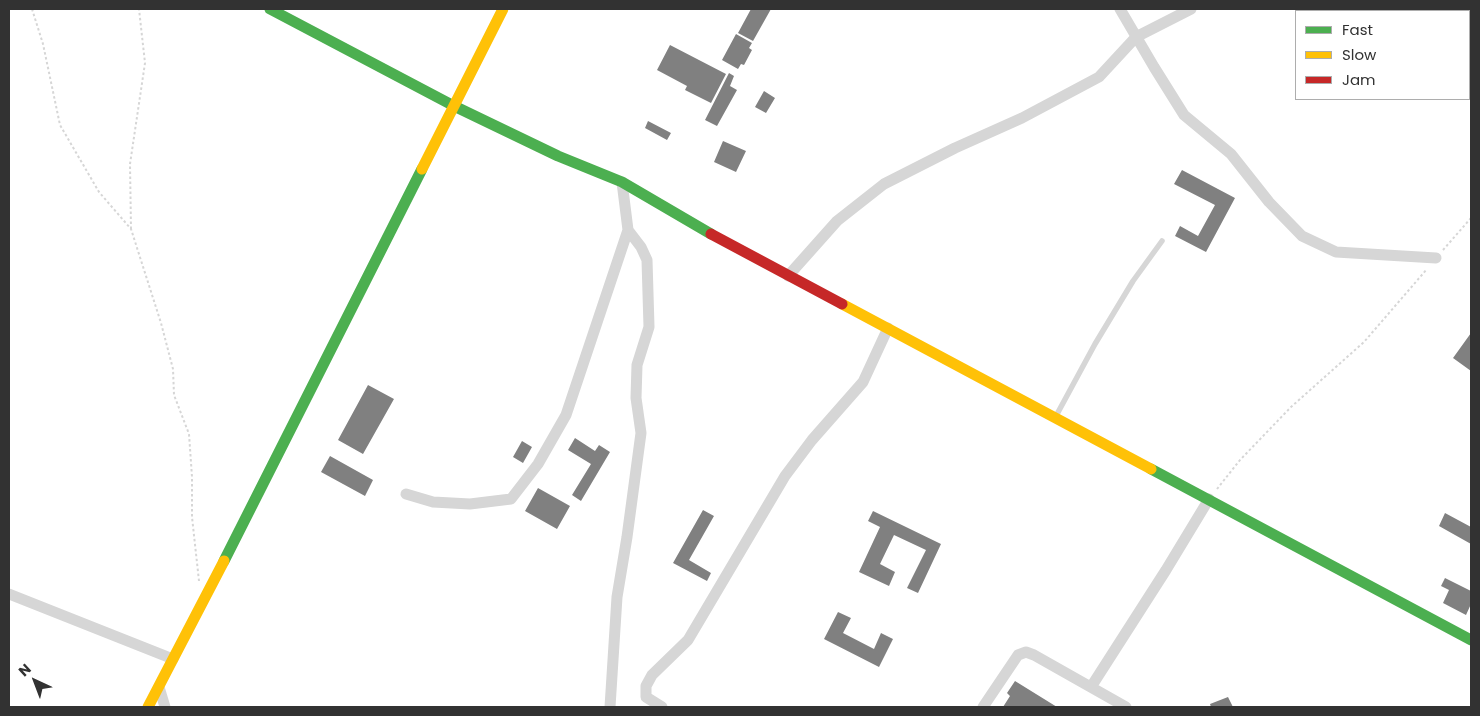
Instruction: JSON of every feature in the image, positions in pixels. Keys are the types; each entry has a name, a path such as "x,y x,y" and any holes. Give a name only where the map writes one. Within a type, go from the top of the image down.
{"street":[{"path":"270,9 454,106 558,156 622,182 735,248 1471,640"},
{"path":"148,707 202,605 504,9"},
{"path":"1120,9 1184,115 1231,154 1269,202 1302,236 1336,252 1436,258"},
{"path":"788,276 837,222 884,184 955,148 1022,118 1099,77 1136,36 1191,9"},
{"path":"406,494 433,502 470,504 511,499 538,464 566,415 628,230 622,182"},
{"path":"610,707 617,597 629,528 641,433 636,398 637,365 649,327 647,260 628,230"},
{"path":"662,707 646,697 646,686 652,675 688,640 785,476 812,440 863,382 888,328"},
{"path":"1091,687 1209,499"},
{"path":"9,594 174,659"},
{"path":"983,707 1018,655 1026,652 1126,707"},
{"path":"159,687 165,707"}],"lane":[{"path":"1055,418 1095,344 1133,281 1162,241"}],"path":[{"path":"32,9 43,44 60,125 99,192 131,229"},
{"path":"139,9 145,63 130,164 131,229 174,369 174,395 188,434 192,477 192,517 202,605"},
{"path":"1209,499 1240,460 1291,407 1364,342 1471,218"}],"building":[{"path":"751,9 771,9 753,41 738,33"},
{"path":"736,34 752,43 749,48 752,50 744,65 741,64 738,69 722,60"},
{"path":"670,45 726,74 711,103 685,90 687,86 657,70"},
{"path":"729,73 734,76 730,86 737,90 717,126 705,120"},
{"path":"764,91 775,98 766,113 755,107"},
{"path":"648,121 671,133 667,140 645,128"},
{"path":"723,141 746,151 736,172 714,162"},
{"path":"1182,170 1235,198 1206,252 1175,236 1180,226 1198,236 1215,205 1174,184"},
{"path":"1471,333 1471,371 1453,358"},
{"path":"368,385 394,399 363,454 338,440"},
{"path":"575,438 595,451 599,445 610,452 581,501 572,495 591,464 568,450"},
{"path":"522,441 532,447 523,463 513,457"},
{"path":"330,456 373,480 365,496 321,472"},
{"path":"538,488 570,506 557,529 525,511"},
{"path":"703,510 714,516 689,560 711,573 707,581 673,563"},
{"path":"873,511 941,544 918,593 907,588 926,550 894,535 880,564 895,572 889,586 859,572 880,527 868,521"},
{"path":"1445,513 1471,527 1471,544 1439,526"},
{"path":"1445,578 1471,591 1471,604 1466,615 1443,603 1449,590 1441,586"},
{"path":"838,612 851,618 843,633 874,649 881,633 893,639 879,667 824,639"},
{"path":"1015,681 1057,707 1003,707 1010,696 1007,693"},
{"path":"1228,697 1233,707 1211,707 1210,704"}],"traffic: fast":[{"path":"270,9 454,106 558,156 622,182 711,234"},
{"path":"224,561 422,169"},
{"path":"1151,469 1471,640"}],"traffic: slow":[{"path":"422,169 503,9"},
{"path":"842,304 1151,469"},
{"path":"148,707 224,561"}],"traffic: jam":[{"path":"711,234 842,304"}]}
